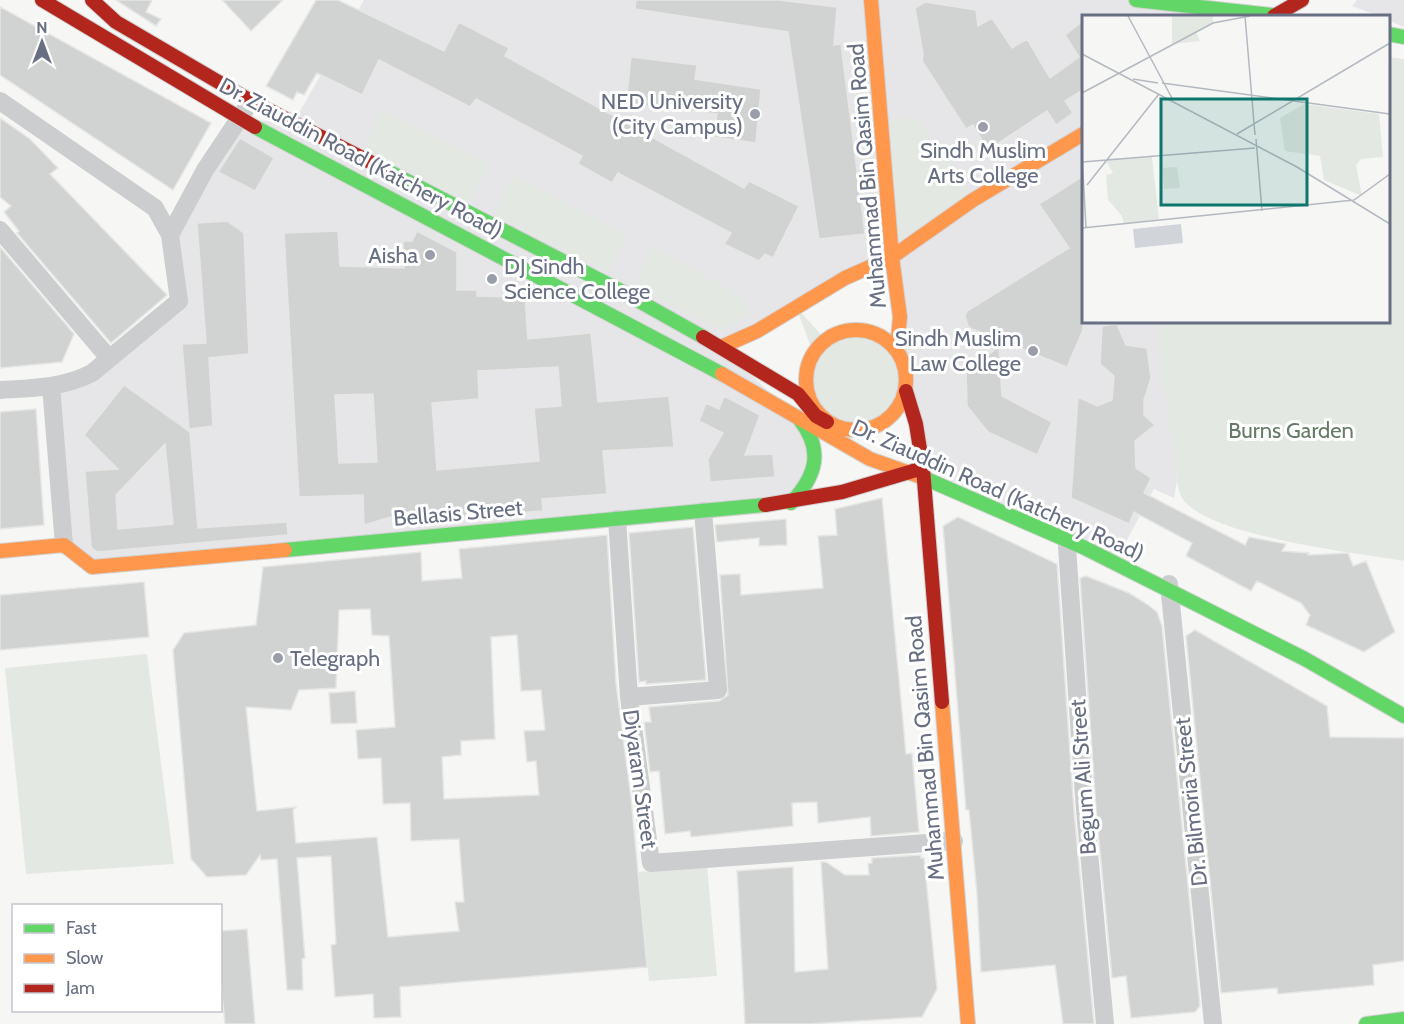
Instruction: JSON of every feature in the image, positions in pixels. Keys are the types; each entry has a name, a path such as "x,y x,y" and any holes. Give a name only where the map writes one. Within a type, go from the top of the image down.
{"main road":[{"name":"Dr. Ziauddin Road (Katchery Road)","path":"42,0 240,119 736,381 870,459 908,473"},
{"name":"Dr. Ziauddin Road (Katchery Road)","path":"92,0 116,22 251,101 611,286 722,347 798,394 816,416 923,473 1066,535 1169,586 1305,659 1404,716"},
{"name":"Muhammad Bin Qasim Road","path":"872,0 892,257 900,318 897,349"},
{"path":"1136,0 1267,15"},
{"path":"1278,15 1302,0"},
{"path":"1389,34 1404,37"},
{"path":"722,347 757,331 845,278 892,257 973,200 1082,135"},
{"path":"810,401 822,418 837,427 864,429 880,425 894,413 906,391 904,365 897,349 875,334 858,329 833,334 812,356 807,367 806,384 810,401 824,434"},
{"name":"Muhammad Bin Qasim Road","path":"906,391 916,424 923,473 968,1024"},
{"path":"791,503 807,485 816,452 812,432 800,420"},
{"name":"Bellasis Street","path":"64,545 92,567 791,503 842,492 908,473 923,473"},
{"path":"0,551 64,545"},
{"name":"Dr. Ziauddin Road (Katchery Road)","path":"1169,586 1313,651 1404,701"},
{"path":"1366,1024 1404,1019"}],"street":[{"path":"1271,0 1276,15"},
{"path":"0,101 155,208 170,235 179,301 92,372 76,381 51,386 0,390"},
{"path":"170,235 205,170 251,101"},
{"path":"0,230 108,357"},
{"path":"51,386 64,545"},
{"name":"Diyaram Street","path":"703,511 718,690 629,697 651,863 954,841"},
{"path":"617,519 629,697"},
{"name":"Begum Ali Street","path":"1066,535 1085,810 1105,1024"},
{"name":"Dr. Bilmoria Street","path":"1169,586 1213,1024"}],"shaded area":[{"name":"DJ Sindh Science College","path":"364,0 1138,0 1266,15 1082,15 1082,322 1159,322 1177,481 1174,498 1154,489 1119,555 923,468 908,380 892,251 721,347 812,432 799,495 92,567 63,540 51,386 76,381 179,301 170,235 240,119 293,123"},
{"path":"1357,0 1404,0 1404,27 1389,20 1389,15 1376,15 1352,6"}],"green space":[{"name":"Burns Garden","path":"1389,57 1404,59 1404,561 1288,542 1226,525 1202,514 1185,502 1180,495 1156,322 1389,322"},
{"path":"383,109 489,163 469,203 363,148"},
{"path":"911,117 920,119 973,200 892,250 883,122"},
{"path":"513,175 626,235 608,273 494,215"},
{"path":"652,248 730,289 753,313 721,331 634,286"},
{"path":"796,307 825,339 844,331 857,329 871,331 899,353 906,375 902,397 890,416 871,428 849,429 827,416 807,386 806,378 812,355"},
{"path":"147,654 174,864 26,874 5,668"},
{"path":"707,866 717,976 649,981 638,872"}],"building":[{"path":"116,0 152,0 146,12 161,19 156,26"},
{"path":"222,0 283,0 251,31"},
{"path":"316,0 338,0 444,51 459,22 509,48 505,56 744,188 749,181 799,206 773,258 765,254 759,261 724,244 731,233 618,173 612,183 578,164 582,156 476,99 470,107 379,60 362,95 317,73 304,95 297,92 293,100 266,86"},
{"path":"636,0 779,0 837,7 834,45 841,44 865,234 819,239 788,32 635,9"},
{"path":"925,2 976,10 978,26 992,18 1012,48 1027,39 1050,78 1079,57 1065,35 1082,22 1082,91 1065,101 1073,113 1056,125 1047,111 988,150 973,125 966,129 922,61 923,54 915,8"},
{"path":"0,7 211,123 173,190 0,75"},
{"path":"631,57 697,65 695,79 761,89 756,143 714,137 717,114 626,104"},
{"path":"0,118 30,139 58,168 50,174 167,295 111,343 17,233 19,231 4,212 11,206 0,197"},
{"path":"240,138 274,158 255,191 218,172"},
{"path":"1082,177 1083,330 1067,367 972,329 968,326 965,316 967,311 1069,248 1039,204"},
{"path":"227,221 244,233 249,354 209,358 213,426 189,429 182,344 206,343 197,223"},
{"path":"338,231 340,266 404,268 403,241 412,241 417,231 457,252 457,290 477,290 477,296 525,297 528,339 591,333 598,402 669,396 674,447 603,451 607,494 542,499 543,511 409,521 408,512 364,525 363,495 299,497 284,233","holes":["558,367 561,406 534,408 539,461 437,470 432,403 479,399 478,371","373,394 377,462 339,463 335,395"]},
{"path":"0,247 74,334 62,362 0,368"},
{"path":"1117,324 1126,345 1147,348 1151,378 1144,400 1144,415 1155,425 1135,441 1136,468 1151,478 1144,493 1245,545 1249,537 1286,544 1282,551 1309,553 1308,555 1348,553 1353,566 1366,561 1395,632 1364,652 1306,625 1310,615 1301,603 1257,581 1251,591 1186,556 1192,543 1134,512 1129,524 1071,498 1078,397 1097,406 1112,400 1114,376 1100,364 1102,326"},
{"path":"999,347 1002,396 1052,422 1037,455 988,432 967,406 966,371"},
{"path":"124,385 190,432 198,528 287,522 288,535 97,552 91,547 85,471 118,469 84,435","holes":["165,444 173,524 118,529 116,495"]},
{"path":"724,396 760,415 745,455 773,454 775,477 710,482 708,459 723,433 699,421 706,403 719,409"},
{"path":"36,409 44,525 0,529 0,412"},
{"path":"882,498 906,754 912,753 919,832 871,836 870,817 818,823 817,802 792,803 793,826 691,837 690,831 665,834 659,771 650,772 644,722 651,722 649,707 719,701 728,695 720,575 740,574 741,595 823,588 818,536 837,535 835,509"},
{"path":"958,517 1057,564 1074,811 1094,1024 1063,1024 1055,965 981,972 977,893 969,810 966,810 943,526"},
{"path":"786,519 787,545 759,546 759,538 717,542 715,525"},
{"path":"693,527 706,680 646,684 646,681 639,682 629,533"},
{"path":"607,535 616,683 631,798 647,967 400,987 401,1017 374,1018 373,994 335,997 331,945 336,944 331,856 297,858 305,958 302,959 303,990 287,990 277,859 261,860 260,855 246,875 207,877 191,859 173,650 184,633 256,625 263,567 421,552 422,581 462,578 459,549","holes":["370,609 372,635 389,636 395,727 356,730 358,759 381,758 383,804 410,803 411,841 459,839 464,902 455,902 459,931 388,937 377,837 296,843 293,810 296,807 257,811 246,707 291,710 299,690 336,688 339,610","517,635 521,691 541,690 545,730 524,731 527,762 536,761 539,795 444,799 442,757 461,755 461,741 495,739 491,637"]},
{"path":"1086,576 1129,593 1147,604 1157,612 1162,626 1200,1006 1195,1012 1131,1018 1126,976 1112,978 1096,809 1080,578"},
{"path":"144,582 149,637 0,650 0,595"},
{"path":"1195,630 1327,706 1330,737 1404,738 1404,961 1373,965 1374,985 1278,994 1277,988 1221,993 1186,636"},
{"path":"355,691 357,723 331,724 329,693"},
{"path":"921,855 921,858 924,858 937,989 922,1017 809,1024 745,1024 737,871 793,867 795,972 828,969 821,862 826,862 845,875 869,875 868,864 872,863 872,858"},
{"path":"247,929 255,1024 225,1024 222,995 222,931"}],"traffic: fast":[{"path":"1136,0 1271,15"},
{"path":"1389,34 1404,37"},
{"path":"255,127 722,374"},
{"path":"382,168 621,291 703,337"},
{"path":"791,503 806,483 814,463 812,442 800,420"},
{"path":"924,478 1085,548 1305,659 1404,716"},
{"path":"285,550 765,505"},
{"path":"1366,1024 1404,1019"}],"traffic: slow":[{"path":"871,0 892,257 900,317 897,349"},
{"path":"721,347 757,331 845,278 892,257 973,200 1082,135"},
{"path":"856,330 884,338 898,352 906,380 898,408 884,422 856,430 828,422 814,408 806,380 814,352 828,338 856,330"},
{"path":"722,374 870,459 924,478"},
{"path":"0,551 64,545 92,567 285,550"},
{"path":"942,702 968,1024"}],"traffic: jam":[{"path":"42,0 255,127"},
{"path":"92,0 116,22 251,101 382,168"},
{"path":"1276,15 1302,0"},
{"path":"703,337 798,394 816,416 827,422"},
{"path":"906,391 916,424 923,468"},
{"path":"765,505 842,492 923,468 942,702"}],"place":[{"name":"NED University (City Campus)","path":"755,114"},
{"name":"Sindh Muslim Arts College","path":"983,127"},
{"name":"Aisha","path":"430,255"},
{"name":"DJ Sindh Science College","path":"492,279"},
{"name":"Sindh Muslim Law College","path":"1033,351"},
{"name":"Telegraph","path":"278,658"}]}
